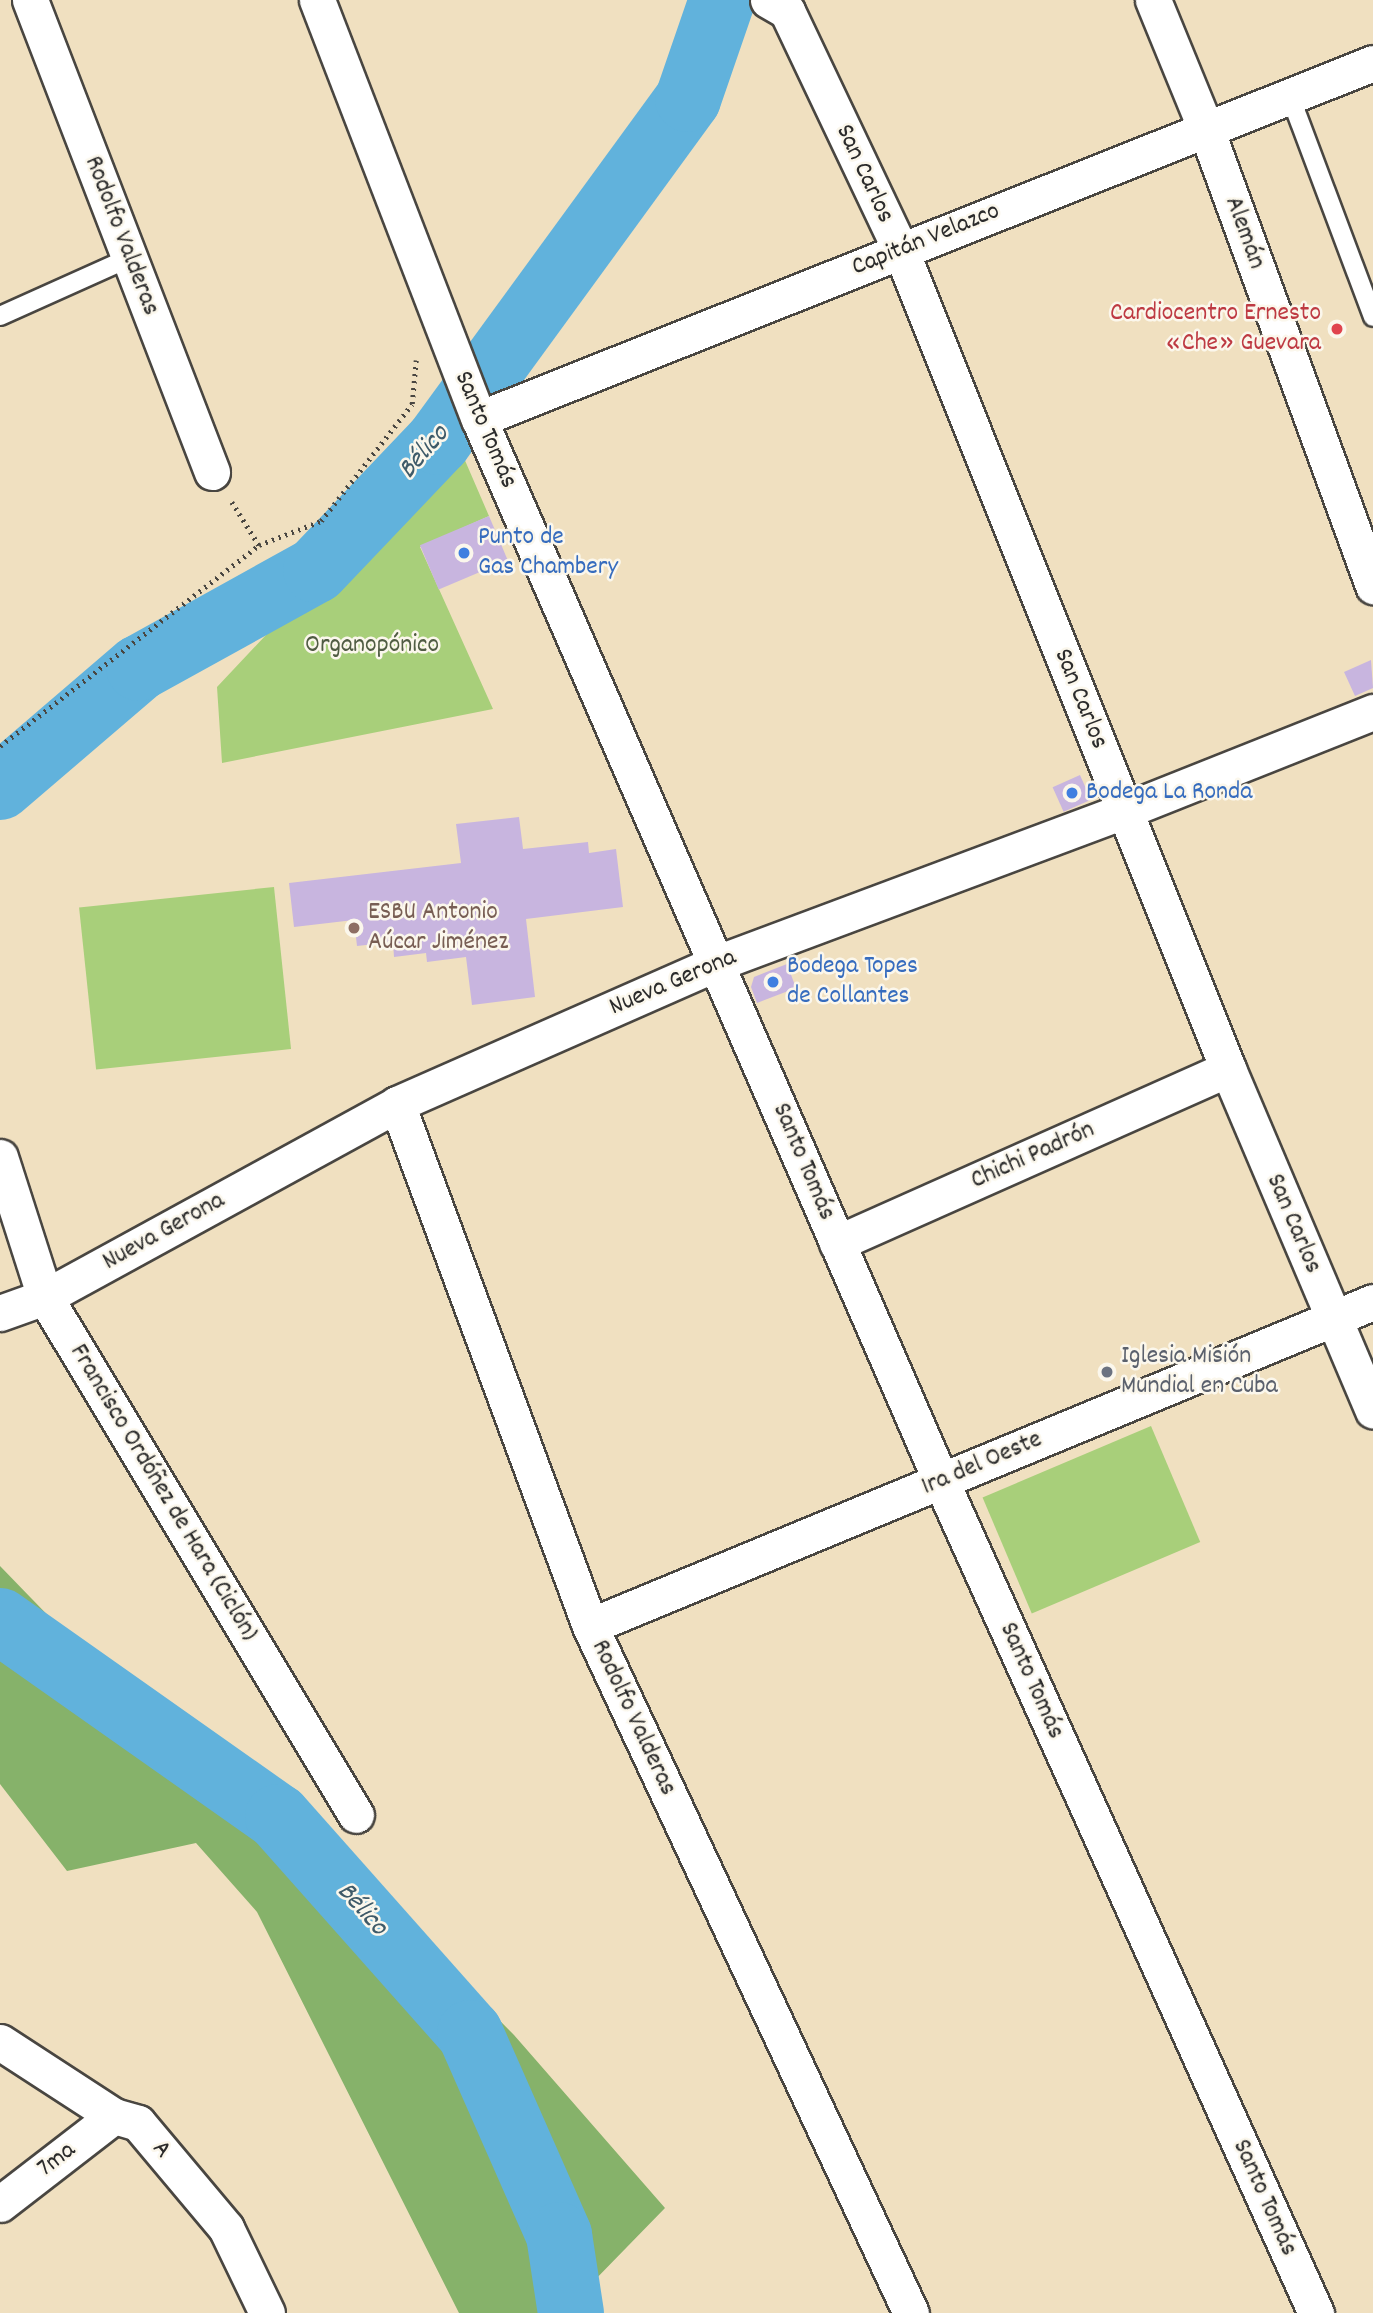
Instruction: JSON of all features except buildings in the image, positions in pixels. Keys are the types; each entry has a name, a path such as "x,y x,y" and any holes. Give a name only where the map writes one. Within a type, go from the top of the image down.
{"street":[{"name":"Rodolfo Valderas","path":"30,0 212,472"},
{"name":"Santo Tomás","path":"317,0 479,419 941,1481 1316,2313"},
{"name":"San Carlos","path":"768,0 786,11 901,251 1228,1069 1373,1410"},
{"name":"Alemán","path":"1153,0 1206,129 1373,586"},
{"name":"Capitán Velazco","path":"479,419 1373,63"},
{"name":"Nueva Gerona","path":"0,1313 45,1297 397,1104 717,963 1124,811 1373,712"},
{"name":"Chichi Padrón","path":"838,1243 1228,1069"},
{"name":"Rodolfo Valderas","path":"397,1104 590,1626 911,2313"},
{"name":"Francisco Ordóñez de Hara (Ciclón)","path":"0,1157 45,1297 356,1815"},
{"name":"1ra del Oeste","path":"590,1626 1373,1302"},
{"name":"A","path":"0,2042 114,2116 138,2123 226,2228 267,2313"},
{"name":"7ma","path":"0,2204 114,2116"}],"lane":[{"path":"1290,96 1373,317"},
{"path":"0,316 130,258"}],"path":[{"path":"0,746 259,545 321,521 412,404 416,358 442,327"},
{"path":"212,472 259,545"}],"green space":[{"name":"Organopónico","path":"454,435 489,516 420,547 493,709 222,763 217,687"},
{"path":"274,887 291,1049 96,1070 79,907"},
{"path":"1151,1426 1200,1542 1032,1613 983,1498"},
{"path":"0,1566 93,1662 278,1795 514,2035 665,2208 588,2287 599,2313 459,2313 257,1912 196,1843 67,1871 0,1784"}],"waterway":[{"name":"Bélico","path":"0,787 139,668 316,570 438,442 688,99 722,0"},
{"name":"Bélico","path":"0,1621 278,1817 470,2033 559,2235 571,2313"}],"place":[{"name":"Cardiocentro Ernesto «Che» Guevara","path":"1337,329"},
{"name":"Punto de Gas Chambery","path":"464,553"},
{"name":"Bodega La Ronda","path":"1072,793"},
{"name":"ESBU Antonio Aúcar Jiménez","path":"354,928"},
{"name":"Bodega Topes de Collantes","path":"773,982"},
{"name":"Iglesia Misión Mundial en Cuba","path":"1107,1372"}]}
